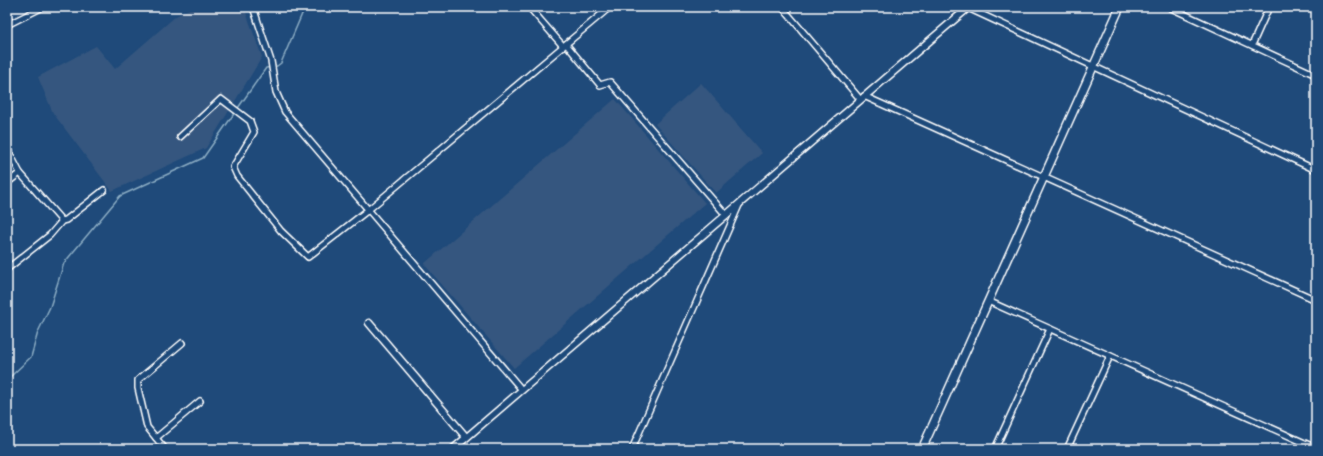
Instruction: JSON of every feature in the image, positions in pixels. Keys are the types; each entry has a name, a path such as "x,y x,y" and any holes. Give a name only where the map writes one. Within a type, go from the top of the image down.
{"main road":[{"path":"922,449 1120,7"}],"street":[{"path":"7,25 43,7"},
{"path":"253,7 271,61 272,76 276,92 285,112 522,390"},
{"path":"529,7 600,85 610,82 726,215"},
{"path":"180,137 221,99 250,122 254,132 233,167 237,176 260,202 281,230 308,257 368,210 610,7"},
{"path":"782,7 862,98 1316,300"},
{"path":"453,449 968,7 1316,170"},
{"path":"1169,7 1316,75"},
{"path":"1252,45 1269,7"},
{"path":"7,148 20,173 62,221"},
{"path":"7,183 20,173"},
{"path":"7,269 50,234 62,221 66,220 104,190"},
{"path":"632,449 741,202"},
{"path":"988,301 1316,448"},
{"path":"369,323 466,438"},
{"path":"995,449 1050,329"},
{"path":"165,449 147,427 138,388 138,380 182,343"},
{"path":"1067,449 1110,356"},
{"path":"156,438 200,401"}],"shaded area":[{"path":"193,7 244,7 262,57 206,148 112,191 53,113 38,77 96,46 115,69 176,16"},
{"path":"701,83 762,153 716,193 655,124"},
{"path":"615,99 705,203 514,368 424,264"}],"waterway":[{"path":"7,382 9,378 31,357 38,332 50,307 64,263 120,196 203,158 266,68 277,66 281,63 305,7"}]}
